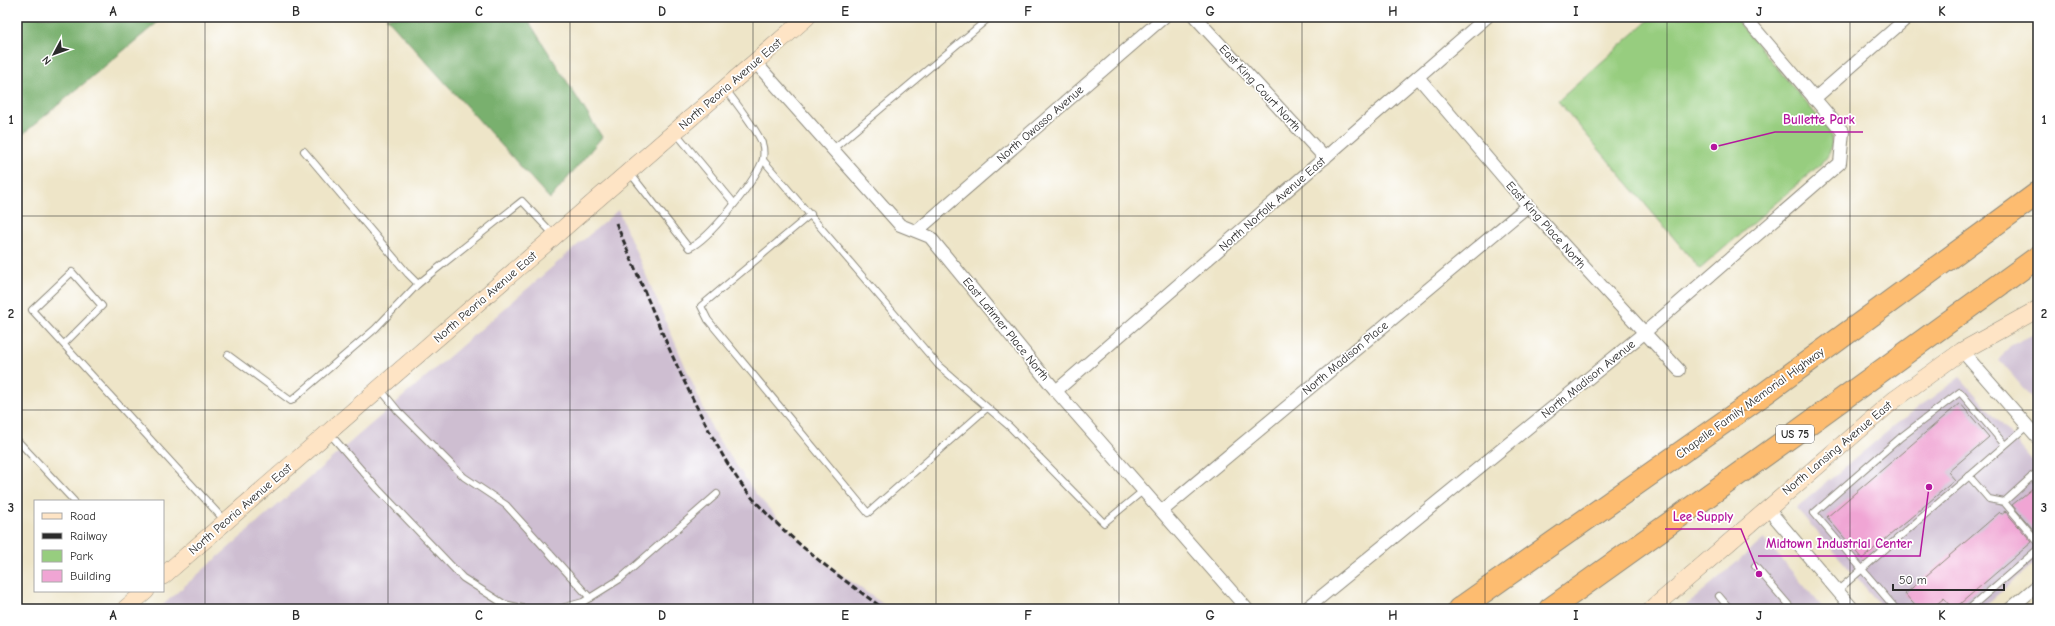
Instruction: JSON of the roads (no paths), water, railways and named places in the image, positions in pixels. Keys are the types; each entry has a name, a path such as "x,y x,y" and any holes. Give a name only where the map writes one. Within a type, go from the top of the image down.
{"highway":[{"name":"Chapelle Family Memorial Highway","path":"1459,609 1757,399 2038,193"},
{"name":"US 75","path":"1550,609 2038,257"}],"main road":[{"name":"North Peoria Avenue East","path":"164,575 807,17"},
{"name":"North Lansing Avenue East","path":"1652,609 1766,508 1894,400 1962,351 2038,309"},
{"path":"125,609 145,592"}],"street":[{"name":"North Owasso Avenue","path":"917,231 1164,17"},
{"name":"East King Court North","path":"1195,17 1325,158"},
{"name":"North Norfolk Avenue East","path":"1056,391 1487,17"},
{"path":"1745,17 1814,99 1908,17"},
{"name":"East Latimer Place North","path":"755,62 900,225 930,237 1056,391 1162,510 1247,609"},
{"name":"East King Place North","path":"1418,77 1528,206 1679,370"},
{"name":"North Madison Avenue","path":"1306,609 1644,333 1840,163 1843,132 1814,99"},
{"name":"North Madison Place","path":"1162,510 1528,206"},
{"path":"1962,351 2038,438"},
{"path":"1766,508 1853,609"},
{"path":"2010,609 2038,585"}],"lane":[{"path":"833,149 990,17"},
{"path":"629,172 644,193 689,248 698,244 734,203 751,181 763,160 763,144 725,88"},
{"path":"675,132 734,203"},
{"path":"304,151 418,284"},
{"path":"763,160 811,214 939,366 1010,427 1104,523 1144,490"},
{"path":"228,355 291,401 375,329 418,284 522,201 556,236"},
{"path":"811,214 701,306 708,320 868,513 987,408"},
{"path":"64,344 102,306 72,272 32,310 226,522"},
{"path":"380,388 398,411 464,477 506,505 590,598"},
{"path":"1896,609 1814,513 1901,437 1960,392 2004,444"},
{"path":"1837,591 2004,444 2027,426"},
{"path":"328,433 378,489 463,578 504,604 527,609"},
{"path":"17,440 73,500"},
{"path":"2004,502 2038,471"},
{"path":"1969,476 1989,499 2004,502 2038,542"},
{"path":"2032,476 2038,484"},
{"path":"558,609 583,602 620,579 717,494"},
{"path":"1969,609 2038,549"},
{"path":"1755,566 1792,609"},
{"path":"1719,596 1730,609"}],"railway":[{"path":"616,223 679,371 720,451 733,472 755,501 800,545 884,609"}],"place":[{"name":"Bullette Park","path":"1714,147"},
{"name":"Midtown Industrial Center","path":"1929,487"},
{"name":"Lee Supply","path":"1759,574"}]}
